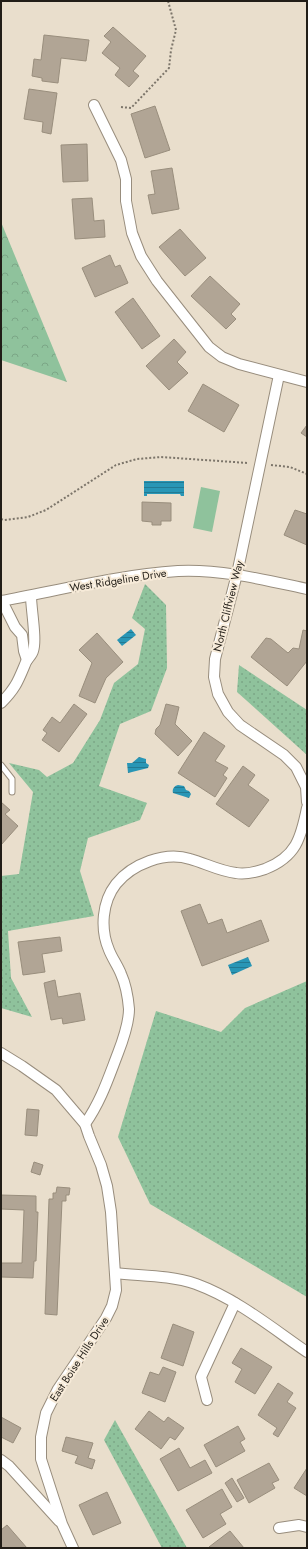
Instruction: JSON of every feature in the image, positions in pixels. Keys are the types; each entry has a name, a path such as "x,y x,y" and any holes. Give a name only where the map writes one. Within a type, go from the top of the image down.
{"street":[{"path":"94,105 121,160 126,179 126,201 132,233 141,256 157,281 209,347 222,357 239,364 307,382"},
{"name":"North Cliffview Way","path":"278,375 237,574 215,659 214,677 218,694 228,712 240,725 284,755 296,767 306,787 307,802"},
{"name":"West Ridgeline Drive","path":"2,601 97,581 178,571 237,574 307,589"},
{"path":"1,703 12,692 21,676 27,660 33,652 34,641 31,596"},
{"path":"2,601 15,627 22,635 27,660"},
{"path":"18,630 33,627"},
{"path":"84,1124 104,1092 124,1035 129,1011 125,986 104,935 106,907 116,884 137,867 154,859 173,856 188,858 216,869 237,874 256,872 287,857 296,845 303,827 307,808"},
{"name":"East Boise Hills Drive","path":"1,1053 56,1090 84,1124 101,1165 107,1186 111,1212 116,1290 112,1306 106,1318 58,1389 46,1414 41,1437 41,1459 62,1524"},
{"path":"115,1273 162,1276 195,1284 235,1303 307,1352"},
{"path":"207,1400 201,1377 235,1303"},
{"path":"1,1460 9,1466 62,1524 74,1548"},
{"path":"279,1528 299,1525 307,1527"}],"lane":[{"path":"1,765 12,779 12,792"}],"path":[{"path":"121,107 131,108 169,68 171,50 176,30 168,1"},
{"path":"1,519 4,520 28,517 46,510 116,465 137,459 161,457 248,463"},
{"path":"267,465 290,467 307,474"}],"green space":[{"path":"1,222 67,382 1,360"},
{"path":"201,487 220,491 212,532 193,528"},
{"path":"145,584 166,605 167,668 151,711 120,724 99,786 147,803 140,820 88,838 80,871 94,916 8,931 11,978 32,1017 1,1008 1,876 19,874 33,792 9,763 39,770 47,777 73,763 100,720 114,683 138,664 145,629 132,618"},
{"path":"239,665 307,710 307,755 237,692"},
{"path":"307,981 307,1297 150,1204 118,1137 156,1011 221,1032 245,1008"},
{"path":"115,1420 187,1548 162,1548 104,1440"}],"water":[{"path":"144,481 184,481 184,496 181,496 180,494 147,494 147,496 144,496"},
{"path":"131,629 136,635 122,646 117,640"},
{"path":"139,757 146,759 146,763 149,765 148,768 128,773 127,763 132,763"},
{"path":"175,786 184,786 186,790 189,791 191,794 189,798 173,793"},
{"path":"248,957 252,966 232,975 228,965"}],"building":[{"path":"113,27 146,56 133,71 139,76 129,87 115,75 120,68 102,53 111,42 104,36"},
{"path":"44,35 89,40 86,61 61,58 58,83 42,81 42,78 32,76 34,59 41,60"},
{"path":"29,89 57,93 51,134 42,132 43,122 24,119"},
{"path":"155,106 170,150 145,158 131,114"},
{"path":"87,144 88,181 63,182 61,145"},
{"path":"172,168 179,209 152,214 148,195 155,194 151,171"},
{"path":"92,198 94,221 104,220 105,237 75,239 72,199"},
{"path":"180,229 206,258 185,276 159,247"},
{"path":"110,255 115,267 120,265 128,283 95,297 82,268"},
{"path":"210,276 240,304 231,314 236,319 226,329 191,296"},
{"path":"133,298 160,336 142,349 115,312"},
{"path":"174,339 186,352 177,362 188,373 169,390 146,366"},
{"path":"203,384 239,405 224,432 188,411"},
{"path":"307,425 307,437 301,433"},
{"path":"142,502 171,503 171,521 161,521 161,525 152,525 152,522 142,521"},
{"path":"295,510 307,514 307,545 284,535"},
{"path":"303,630 307,631 307,661 287,686 251,657 266,638 271,639 288,653 293,648 299,649"},
{"path":"97,633 123,662 106,678 95,703 79,696 92,663 79,650"},
{"path":"74,704 87,714 59,752 42,740 47,733 43,730 52,717 60,723"},
{"path":"166,704 179,707 175,724 192,741 178,756 155,734 156,729 160,725"},
{"path":"204,732 225,746 215,761 228,768 223,775 227,778 215,797 178,773"},
{"path":"243,766 255,775 248,785 269,800 249,827 216,804"},
{"path":"1,802 10,810 5,814 18,826 1,845"},
{"path":"200,904 208,924 222,919 227,933 261,920 269,941 202,966 181,911"},
{"path":"60,937 62,951 42,954 45,972 23,975 18,942"},
{"path":"55,980 58,997 80,993 85,1020 63,1024 62,1018 51,1020 44,983"},
{"path":"27,1109 39,1110 37,1136 25,1135"},
{"path":"34,1162 43,1165 40,1175 31,1172"},
{"path":"57,1187 70,1188 69,1195 66,1195 66,1201 62,1201 57,1315 45,1314 49,1199 53,1199 53,1193 56,1193"},
{"path":"1,1195 36,1196 36,1212 38,1212 36,1261 34,1261 33,1278 1,1277 1,1263 22,1263 24,1210 1,1209"},
{"path":"173,1324 194,1332 183,1366 161,1358"},
{"path":"241,1348 272,1367 255,1394 235,1382 242,1369 232,1363"},
{"path":"163,1367 176,1372 165,1402 142,1393 150,1372 159,1375"},
{"path":"278,1383 293,1393 287,1402 296,1408 278,1437 273,1434 277,1428 258,1415"},
{"path":"149,1411 164,1422 168,1417 184,1428 175,1440 170,1437 161,1449 135,1429"},
{"path":"1,1417 21,1428 13,1443 1,1437"},
{"path":"238,1426 245,1439 240,1442 245,1451 216,1467 204,1445"},
{"path":"66,1437 93,1443 88,1458 95,1460 92,1469 75,1463 78,1456 62,1451"},
{"path":"179,1448 190,1468 205,1460 212,1473 178,1491 160,1459"},
{"path":"269,1463 279,1480 272,1483 275,1488 249,1503 237,1480"},
{"path":"307,1468 307,1496 294,1488"},
{"path":"232,1478 244,1498 237,1502 225,1483"},
{"path":"222,1489 232,1507 220,1514 226,1524 203,1538 186,1510"},
{"path":"107,1492 121,1523 93,1535 79,1505"},
{"path":"7,1525 27,1548 1,1548 1,1530"},
{"path":"230,1531 244,1548 209,1547"}]}
